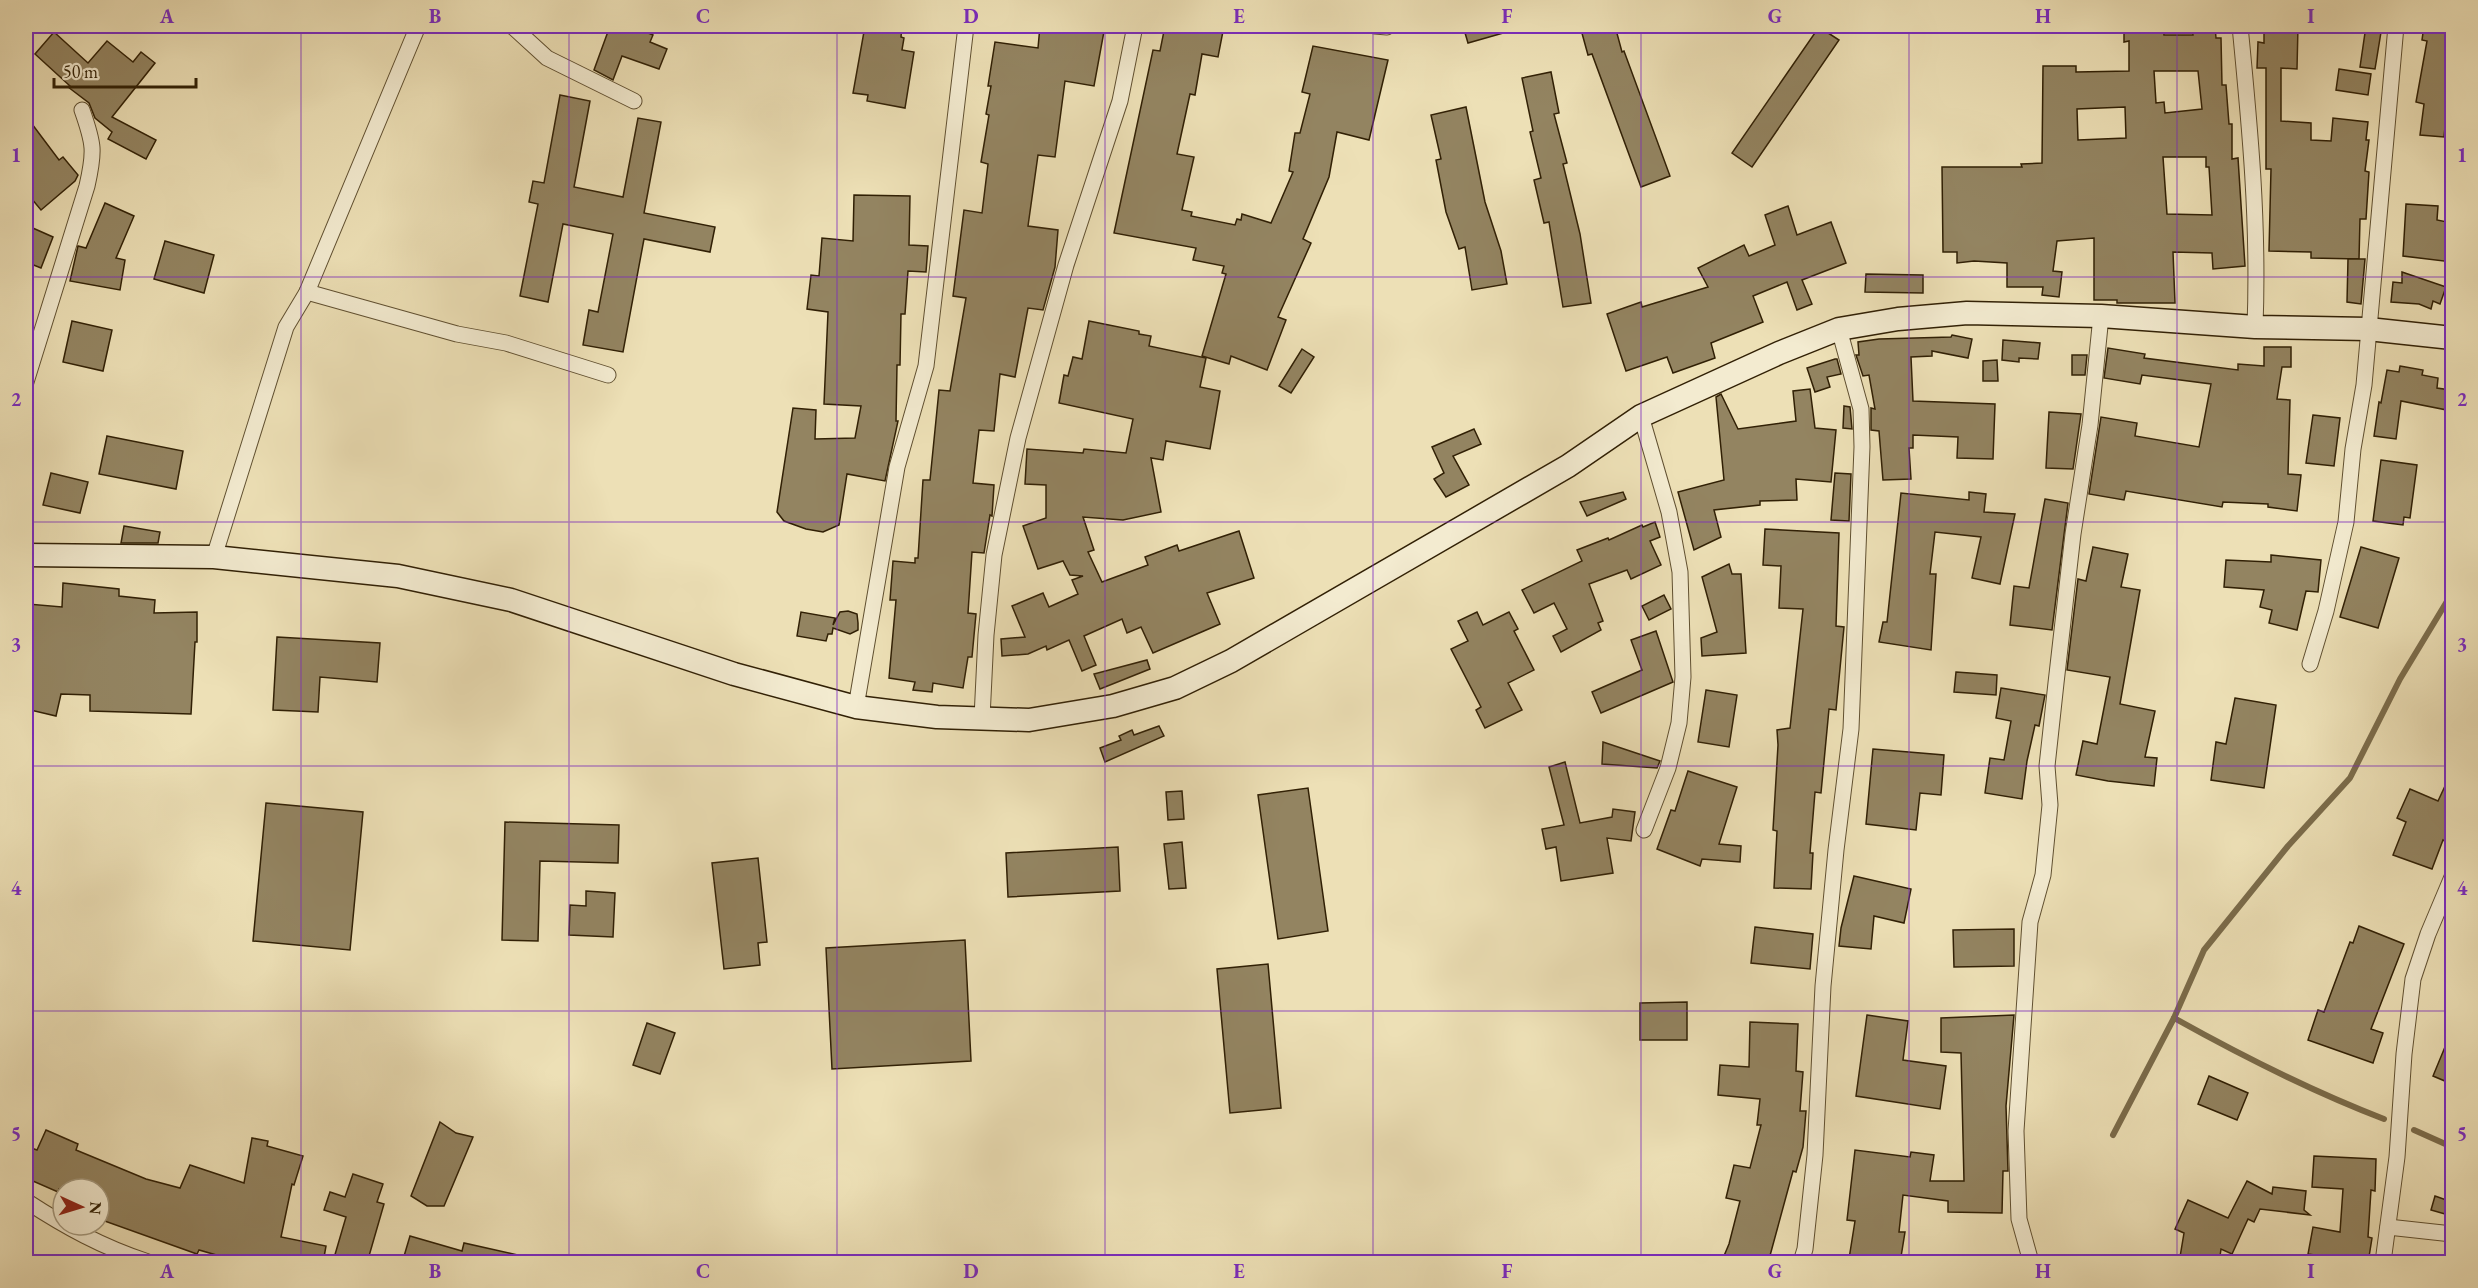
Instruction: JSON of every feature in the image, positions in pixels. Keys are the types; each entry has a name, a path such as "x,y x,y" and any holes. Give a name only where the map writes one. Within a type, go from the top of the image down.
{"main road":[{"path":"26,555 214,557 398,576 512,600 734,674 856,707 937,717 1039,718 1113,706 1175,687 1231,661 1568,466 1641,416 1779,353 1839,329 1898,319 1967,313 2101,316 2255,327 2368,329 2452,338"}],"street":[{"path":"214,557 286,327 308,292 418,26"},
{"path":"512,26 547,58 634,101"},
{"path":"856,707 897,467 926,366 966,26"},
{"path":"981,718 994,555 1018,438 1066,266 1120,101 1135,26"},
{"path":"2240,26 2255,182 2257,266 2255,327"},
{"path":"2310,664 2326,611 2346,522 2353,449 2364,385 2396,26"},
{"path":"26,382 87,186 92,163 93,142 82,110"},
{"path":"308,292 457,334 506,343 608,375"},
{"path":"2031,1260 2019,1219 2016,1131 2030,922 2043,875 2050,805 2047,766 2073,534 2090,424 2101,316"},
{"path":"1801,1263 1805,1249 1815,1155 1823,986 1836,850 1851,729 1862,447 1861,410 1839,329"},
{"path":"1641,416 1669,512 1680,572 1683,677 1679,723 1671,757 1644,831"},
{"path":"2384,1263 2413,979 2428,934 2452,877"},
{"path":"26,1201 74,1232 121,1254 148,1263"},
{"path":"2388,1227 2452,1234"}],"building":[{"path":"610,26 631,26 653,35 650,42 667,49 659,69 622,56 613,80 594,70"},
{"path":"865,26 902,26 901,37 904,38 902,50 914,52 905,108 867,101 868,95 853,93"},
{"path":"1040,26 1105,26 1094,86 1065,81 1055,157 1038,155 1028,226 1058,230 1055,267 1043,310 1028,308 1015,377 1000,374 994,431 979,430 973,483 994,485 992,516 990,515 984,553 972,552 968,613 976,614 972,657 968,657 963,688 933,683 932,692 913,690 915,682 889,678 896,600 890,600 893,561 915,563 915,558 918,558 923,480 930,480 939,390 950,391 966,298 953,296 964,210 982,213 988,164 981,162 989,115 986,114 991,86 988,86 995,42 1038,48"},
{"path":"1165,26 1224,26 1218,57 1202,54 1195,95 1190,94 1177,154 1194,157 1182,210 1192,212 1191,216 1235,225 1237,219 1241,220 1242,214 1271,223 1293,172 1289,171 1295,133 1300,133 1310,94 1302,92 1313,46 1388,60 1369,140 1337,132 1329,177 1303,239 1311,243 1278,317 1286,320 1267,370 1231,356 1229,364 1202,356 1226,274 1222,273 1224,266 1193,260 1196,248 1114,233 1153,50 1160,51"},
{"path":"1463,26 1514,26 1514,30 1468,43"},
{"path":"1580,26 1615,26 1622,52 1624,51 1670,176 1641,187 1592,54 1588,55"},
{"path":"2124,26 2163,26 2164,35 2193,35 2192,26 2215,26 2216,38 2221,38 2222,85 2226,85 2229,124 2232,124 2232,159 2238,158 2245,266 2213,269 2212,253 2173,252 2175,303 2117,303 2117,300 2094,300 2094,238 2057,241 2053,271 2062,272 2059,297 2042,295 2043,287 2007,287 2007,263 1974,261 1957,263 1957,252 1943,252 1942,167 2022,167 2021,164 2042,163 2043,66 2076,66 2076,72 2129,71 2129,41 2124,42","holes":["2154,71 2198,71 2202,109 2165,113 2164,102 2156,103","2125,107 2126,138 2078,140 2077,109","2163,157 2206,157 2206,167 2209,167 2212,215 2167,214"]},
{"path":"2264,26 2298,26 2297,69 2281,68 2281,121 2311,123 2311,140 2331,141 2333,118 2368,122 2366,140 2369,140 2365,171 2369,172 2366,219 2360,219 2359,259 2311,258 2311,252 2269,251 2271,169 2266,169 2266,68 2257,68 2258,42 2264,43"},
{"path":"2366,26 2382,26 2375,69 2360,67"},
{"path":"2424,26 2452,26 2452,107 2447,107 2444,137 2420,135 2424,104 2416,102 2427,41 2422,40"},
{"path":"1819,27 1839,40 1752,167 1732,153"},
{"path":"54,32 88,63 107,41 133,62 141,52 155,63 112,117 156,140 146,159 108,139 112,132 95,118 89,103 68,87 70,86 35,54"},
{"path":"2339,69 2371,74 2368,95 2336,90"},
{"path":"1551,72 1559,113 1554,114 1567,163 1563,164 1580,234 1591,303 1563,307 1549,222 1544,223 1534,180 1541,178 1530,132 1533,131 1522,78"},
{"path":"560,95 590,101 574,187 623,197 638,118 661,122 644,213 715,227 710,252 644,239 623,352 583,345 589,310 598,312 613,234 563,224 548,302 520,296 538,204 529,202 533,181 544,183"},
{"path":"1466,107 1485,202 1501,251 1507,284 1472,290 1465,247 1459,249 1446,212 1436,160 1441,159 1431,115"},
{"path":"26,116 59,160 63,157 78,175 75,181 41,210 26,192"},
{"path":"854,195 910,196 909,245 928,246 926,272 908,271 905,314 901,314 900,365 897,365 896,421 898,421 885,481 847,474 839,525 823,532 784,521 777,512 793,408 816,410 815,439 855,438 861,406 824,404 828,312 807,309 811,275 819,276 822,238 853,241"},
{"path":"105,203 134,216 116,258 125,260 120,290 70,281 78,246 86,248"},
{"path":"2406,204 2438,206 2437,220 2452,223 2452,262 2403,256"},
{"path":"1788,206 1797,235 1831,222 1846,263 1802,280 1812,304 1797,310 1787,282 1753,296 1763,322 1711,343 1715,358 1673,373 1667,357 1626,371 1607,314 1641,302 1642,307 1708,287 1698,268 1744,245 1749,256 1775,245 1765,215"},
{"path":"26,225 53,237 41,268 26,262"},
{"path":"165,241 214,255 204,293 154,279"},
{"path":"2348,259 2365,259 2361,304 2347,302"},
{"path":"2402,272 2446,287 2440,304 2433,301 2431,309 2419,304 2391,302 2393,282 2402,283"},
{"path":"1866,274 1923,275 1923,293 1865,292"},
{"path":"72,321 112,330 103,371 63,362"},
{"path":"1089,321 1139,331 1139,334 1151,336 1149,346 1206,358 1200,387 1220,391 1210,449 1166,441 1163,460 1151,458 1161,512 1123,520 1083,517 1094,550 1088,552 1102,582 1148,565 1145,557 1177,545 1179,551 1239,531 1254,578 1207,593 1220,624 1153,653 1141,627 1127,633 1122,619 1084,636 1096,665 1082,671 1069,640 1047,650 1046,646 1028,654 1002,656 1001,639 1025,637 1012,606 1043,593 1049,607 1078,594 1072,580 1083,576 1070,575 1063,561 1038,569 1023,526 1046,518 1046,485 1025,484 1027,449 1083,453 1084,449 1126,453 1133,419 1059,403 1064,375 1068,376 1073,357 1082,359"},
{"path":"1952,335 1972,339 1968,358 1932,351 1932,356 1911,357 1913,401 1995,404 1993,459 1957,458 1958,437 1913,435 1913,448 1909,448 1911,479 1883,480 1879,431 1871,430 1871,408 1875,409 1869,375 1863,376 1856,355 1859,355 1858,342 1879,339 1951,337"},
{"path":"2003,340 2040,343 2038,359 2019,358 2019,362 2002,360"},
{"path":"2264,347 2291,347 2291,367 2282,367 2277,399 2290,400 2288,474 2301,475 2297,511 2268,507 2268,504 2223,502 2222,507 2126,491 2124,500 2089,494 2101,417 2137,423 2135,436 2199,447 2211,384 2142,375 2140,384 2104,378 2108,348 2145,354 2144,358 2238,370 2238,364 2264,366"},
{"path":"1302,349 1314,357 1291,393 1279,386"},
{"path":"2072,355 2087,355 2085,375 2072,375"},
{"path":"1837,359 1841,374 1827,377 1830,387 1815,392 1807,368"},
{"path":"1997,360 1998,381 1983,381 1983,361"},
{"path":"2400,366 2423,370 2422,375 2438,378 2437,388 2450,390 2447,410 2401,401 2396,439 2374,436 2387,370 2399,372"},
{"path":"1810,389 1815,428 1836,430 1831,482 1796,479 1797,500 1760,501 1760,505 1714,510 1721,537 1694,550 1678,492 1724,480 1716,397 1721,394 1738,429 1796,421 1793,391"},
{"path":"1844,406 1850,407 1852,429 1843,428"},
{"path":"2049,412 2081,414 2073,469 2046,468"},
{"path":"2313,415 2340,418 2334,466 2306,463"},
{"path":"1474,429 1481,444 1453,456 1469,485 1446,497 1434,479 1444,473 1432,447"},
{"path":"107,436 183,451 176,489 99,474"},
{"path":"2381,460 2417,465 2410,518 2404,517 2403,525 2373,521"},
{"path":"51,473 88,482 80,513 43,505"},
{"path":"1835,473 1851,474 1849,521 1831,520"},
{"path":"1623,492 1626,499 1587,516 1580,502"},
{"path":"1969,492 1986,494 1984,512 2015,514 2000,584 1972,578 1981,537 1935,532 1930,574 1936,574 1931,650 1879,642 1883,622 1887,622 1901,493 1969,500"},
{"path":"2045,499 2068,503 2052,630 2010,625 2014,586 2029,588"},
{"path":"1655,522 1660,537 1650,541 1661,565 1631,579 1627,570 1589,584 1603,621 1598,623 1601,630 1561,652 1553,636 1567,629 1554,603 1534,613 1522,590 1582,561 1577,550"},
{"path":"124,526 160,532 158,543 121,543"},
{"path":"1765,529 1839,533 1836,626 1844,627 1836,710 1829,709 1821,793 1815,792 1810,853 1813,853 1811,889 1774,888 1777,831 1773,830 1777,730 1790,728 1803,609 1779,608 1781,566 1763,565"},
{"path":"2093,547 2128,554 2121,587 2140,590 2120,704 2155,711 2145,757 2157,758 2154,786 2076,775 2083,741 2097,744 2110,677 2067,670 2078,579 2086,581"},
{"path":"2361,547 2399,558 2378,628 2340,617"},
{"path":"2271,555 2321,560 2318,592 2306,591 2297,630 2269,623 2272,610 2260,607 2264,590 2224,587 2226,560 2271,562"},
{"path":"1729,564 1732,574 1741,574 1746,653 1702,656 1701,638 1717,632 1702,577"},
{"path":"63,583 119,589 119,596 155,600 154,613 197,612 191,714 90,711 90,695 61,694 56,716 26,709 28,604 62,607"},
{"path":"1664,595 1671,609 1649,620 1642,606"},
{"path":"848,611 857,614 858,623 858,630 850,634 833,628 832,634 828,634 826,641 797,636 801,612 835,618 833,625 840,612"},
{"path":"1477,612 1483,625 1509,612 1518,629 1514,631 1534,670 1508,683 1522,710 1485,728 1476,710 1481,707 1451,649 1468,641 1458,621"},
{"path":"1656,631 1673,682 1601,713 1592,692 1642,670 1631,640"},
{"path":"277,637 380,643 377,682 320,677 318,712 273,710"},
{"path":"1147,660 1150,669 1100,689 1094,674"},
{"path":"1956,672 1997,675 1996,695 1954,692"},
{"path":"2001,688 2045,695 2039,726 2035,725 2027,761 2022,799 1985,793 1990,758 2004,760 2011,721 1996,718"},
{"path":"1706,690 1737,695 1729,747 1698,742"},
{"path":"2235,698 2276,705 2264,788 2211,780 2216,742 2226,744"},
{"path":"1159,726 1164,736 1105,762 1100,748 1121,740 1119,736 1132,730 1134,735"},
{"path":"1603,742 1660,761 1657,768 1602,764"},
{"path":"1873,749 1944,755 1941,795 1920,793 1916,830 1866,824"},
{"path":"1565,762 1580,823 1612,817 1613,809 1635,812 1631,841 1607,838 1613,873 1561,881 1556,847 1546,849 1542,829 1564,825 1549,767"},
{"path":"1688,771 1737,787 1719,844 1741,846 1740,862 1702,859 1700,866 1657,849 1671,810 1675,811"},
{"path":"2452,771 2452,828 2446,842 2443,840 2432,869 2393,855 2406,822 2397,818 2410,789 2438,801"},
{"path":"1308,788 1328,931 1278,939 1258,795"},
{"path":"1182,791 1184,819 1168,820 1166,792"},
{"path":"266,803 363,812 350,950 253,941"},
{"path":"505,822 619,825 618,863 540,861 538,941 502,940"},
{"path":"1182,842 1186,888 1169,889 1164,844"},
{"path":"1118,847 1120,891 1008,897 1006,853"},
{"path":"758,858 767,942 758,943 760,965 724,969 712,863"},
{"path":"1854,876 1911,889 1904,923 1874,916 1871,949 1839,946 1841,928"},
{"path":"586,891 615,893 613,937 569,935 570,905 586,906"},
{"path":"2359,926 2404,944 2371,1029 2383,1033 2373,1063 2308,1040 2318,1010 2324,1012 2350,942 2353,943"},
{"path":"1755,927 1813,934 1810,969 1751,963"},
{"path":"2014,929 2014,966 1954,967 1953,930"},
{"path":"965,940 971,1061 832,1069 826,948"},
{"path":"1268,964 1281,1108 1230,1113 1217,969"},
{"path":"1687,1002 1687,1040 1640,1040 1640,1003"},
{"path":"1867,1015 1908,1021 1903,1060 1946,1066 1940,1109 1856,1096"},
{"path":"2014,1015 2006,1106 2008,1171 2003,1171 2002,1213 1948,1212 1948,1201 1903,1195 1899,1232 1905,1232 1900,1263 1872,1263 1849,1259 1855,1221 1847,1220 1855,1150 1910,1157 1911,1152 1934,1155 1930,1181 1964,1181 1961,1053 1941,1052 1941,1018"},
{"path":"1750,1022 1798,1024 1796,1071 1803,1072 1800,1111 1806,1111 1803,1147 1796,1172 1793,1171 1768,1263 1721,1263 1729,1244 1740,1201 1726,1198 1734,1165 1750,1168 1761,1125 1757,1125 1760,1099 1718,1095 1720,1065 1749,1067"},
{"path":"647,1023 675,1033 660,1074 633,1065"},
{"path":"2452,1030 2452,1084 2433,1076"},
{"path":"2209,1076 2248,1093 2237,1120 2198,1104"},
{"path":"440,1122 456,1133 473,1137 444,1206 427,1206 411,1196"},
{"path":"46,1130 78,1144 76,1150 146,1179 180,1188 190,1165 244,1183 252,1138 268,1141 267,1146 303,1156 294,1185 292,1184 281,1237 326,1246 323,1263 297,1263 275,1258 274,1263 244,1263 199,1250 197,1254 111,1223 111,1177 51,1177 51,1189 26,1178 26,1146 37,1150"},
{"path":"2314,1156 2376,1159 2375,1191 2371,1190 2368,1237 2372,1238 2368,1263 2308,1254 2313,1227 2340,1232 2343,1189 2312,1187"},
{"path":"353,1174 383,1184 377,1202 384,1204 367,1263 350,1263 334,1258 346,1217 324,1210 330,1192 345,1197"},
{"path":"2247,1181 2272,1194 2273,1187 2306,1191 2304,1210 2310,1215 2260,1209 2254,1222 2248,1219 2232,1254 2221,1249 2219,1263 2179,1263 2184,1233 2175,1229 2188,1200 2228,1218"},
{"path":"2435,1196 2452,1202 2452,1216 2431,1210"},
{"path":"410,1236 462,1251 464,1243 518,1255 517,1263 402,1263"}],"waterway":[{"path":"2113,1135 2174,1018 2204,950 2288,846 2350,778 2400,679 2452,593"},
{"path":"2174,1018 2277,1072 2384,1119"},
{"path":"2414,1130 2452,1147"}]}
